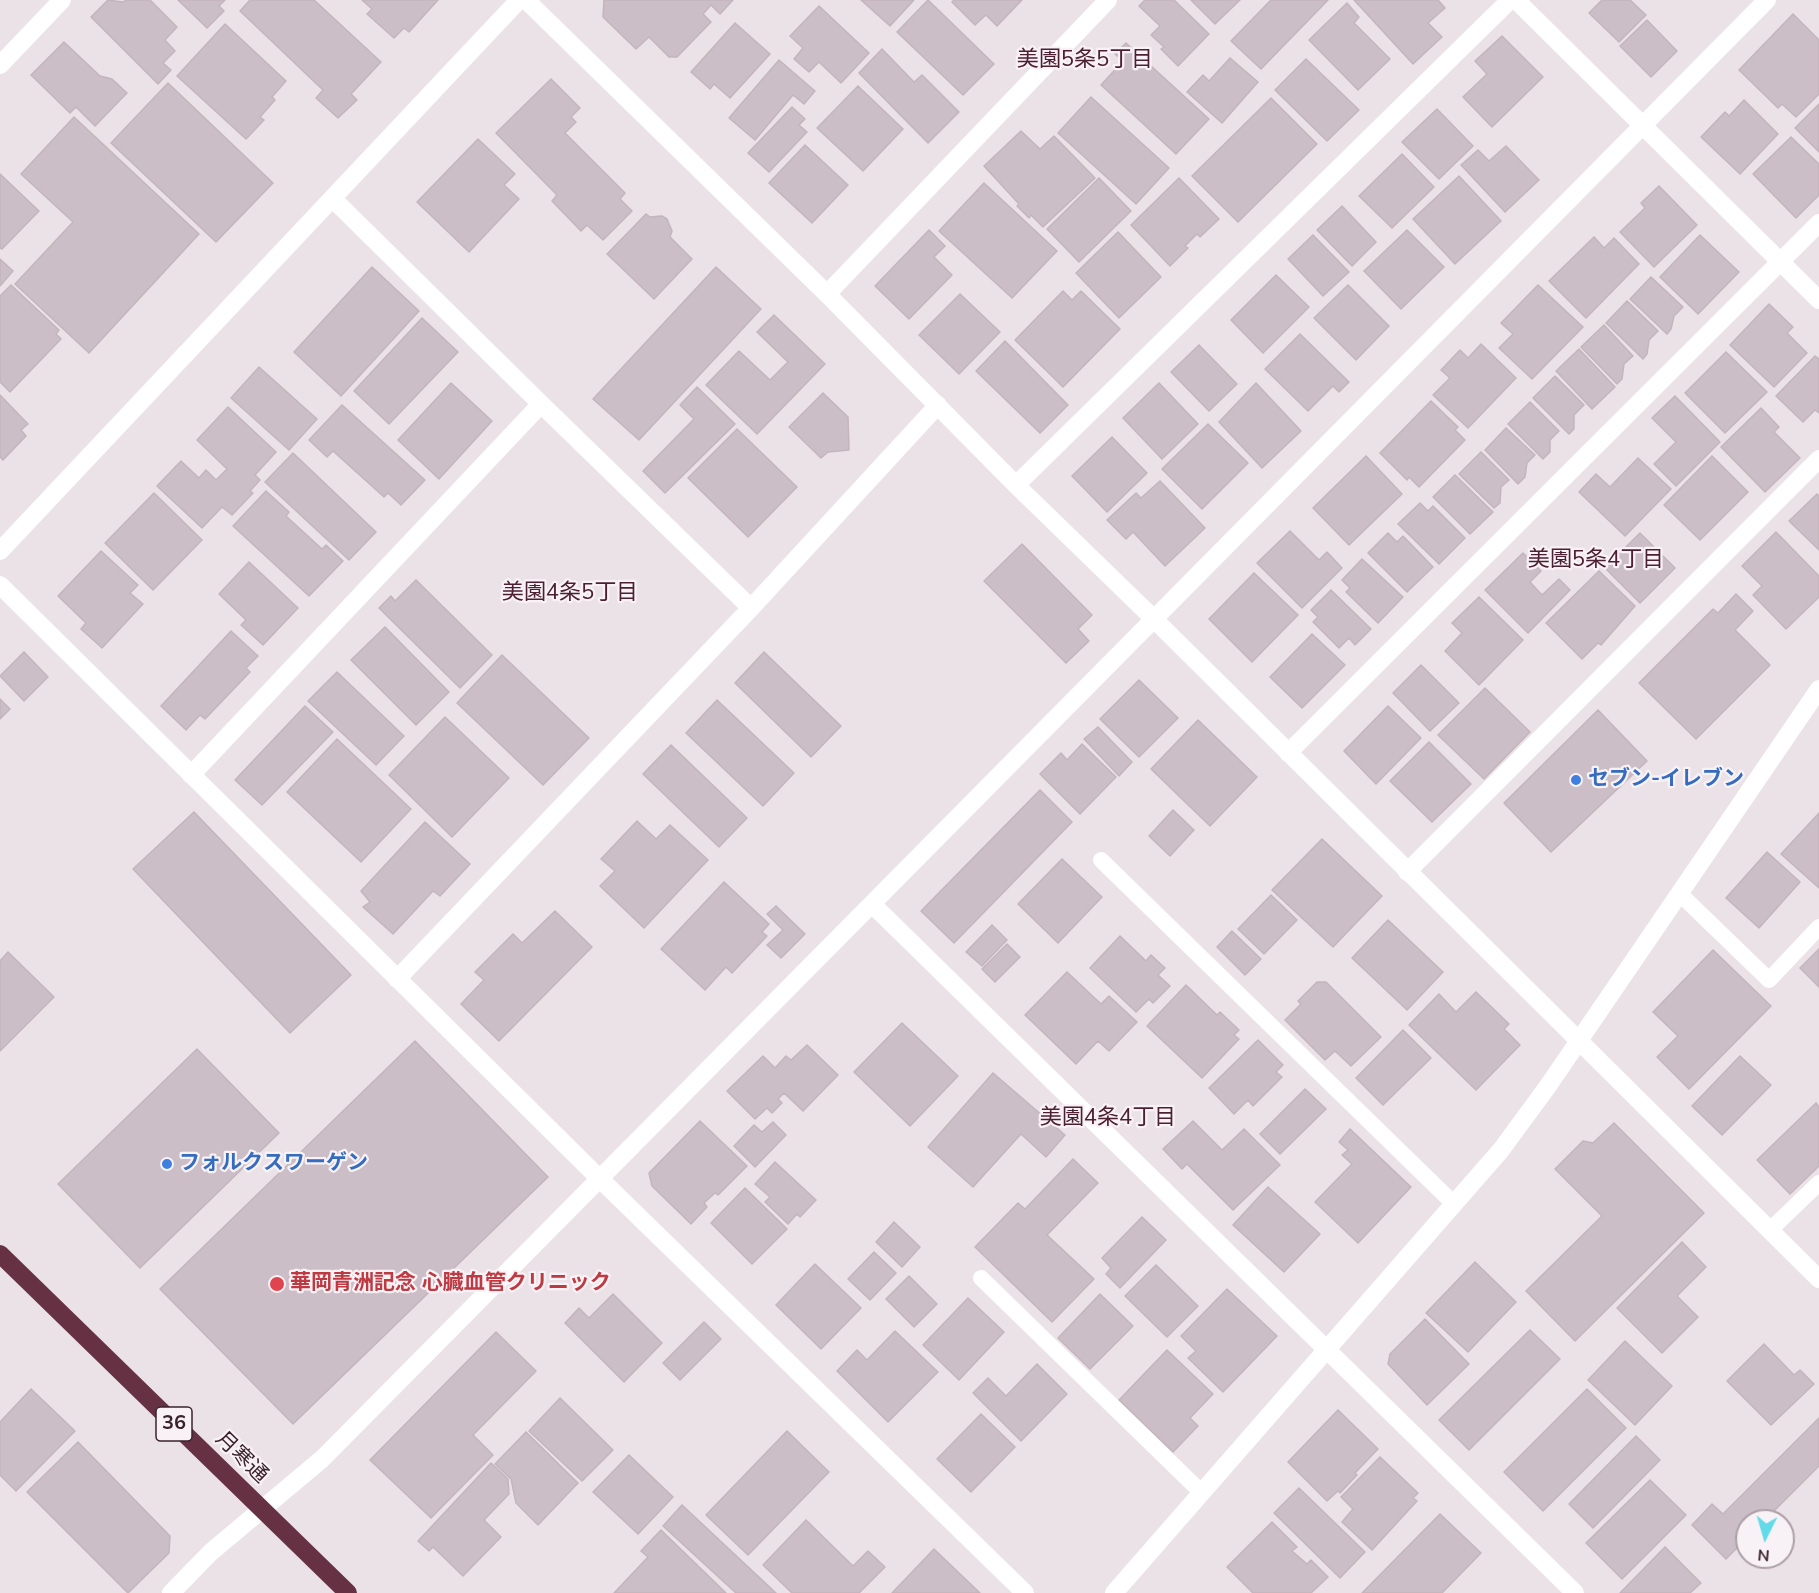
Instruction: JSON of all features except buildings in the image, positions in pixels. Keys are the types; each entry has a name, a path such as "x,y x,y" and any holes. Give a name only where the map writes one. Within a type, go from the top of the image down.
{"highway":[{"name":"月寒通","path":"0,1254 348,1593"}],"street":[{"path":"0,65 62,0"},
{"path":"0,551 519,0"},
{"path":"526,0 827,294 1016,485 1155,620 1407,873 1579,1039 1819,1279"},
{"path":"827,294 1108,0"},
{"path":"1016,485 1510,0"},
{"path":"1516,0 1819,300"},
{"path":"171,1593 211,1552 322,1459 1767,0"},
{"path":"333,200 751,608"},
{"path":"1288,753 1819,223"},
{"path":"191,775 541,404"},
{"path":"397,979 751,608 938,405"},
{"path":"1407,873 1819,459"},
{"path":"0,585 599,1178 1025,1593"},
{"path":"1114,1593 1501,1150 1819,689"},
{"path":"872,904 1575,1593"}],"lane":[{"path":"1101,860 1453,1203"},
{"path":"1680,893 1769,980 1819,927"},
{"path":"1770,1230 1819,1183"},
{"path":"981,1278 1201,1492"}],"place":[{"name":"セブン-イレブン","path":"1576,780"},
{"name":"フォルクスワーゲン","path":"167,1164"},
{"name":"華岡青洲記念 心臓血管クリニック","path":"277,1284"}],"district":[{"name":"美園5条5丁目","path":"1085,61"},
{"name":"美園5条4丁目","path":"1596,561"},
{"name":"美園4条5丁目","path":"570,594"},
{"name":"美園4条4丁目","path":"1108,1119"}]}
